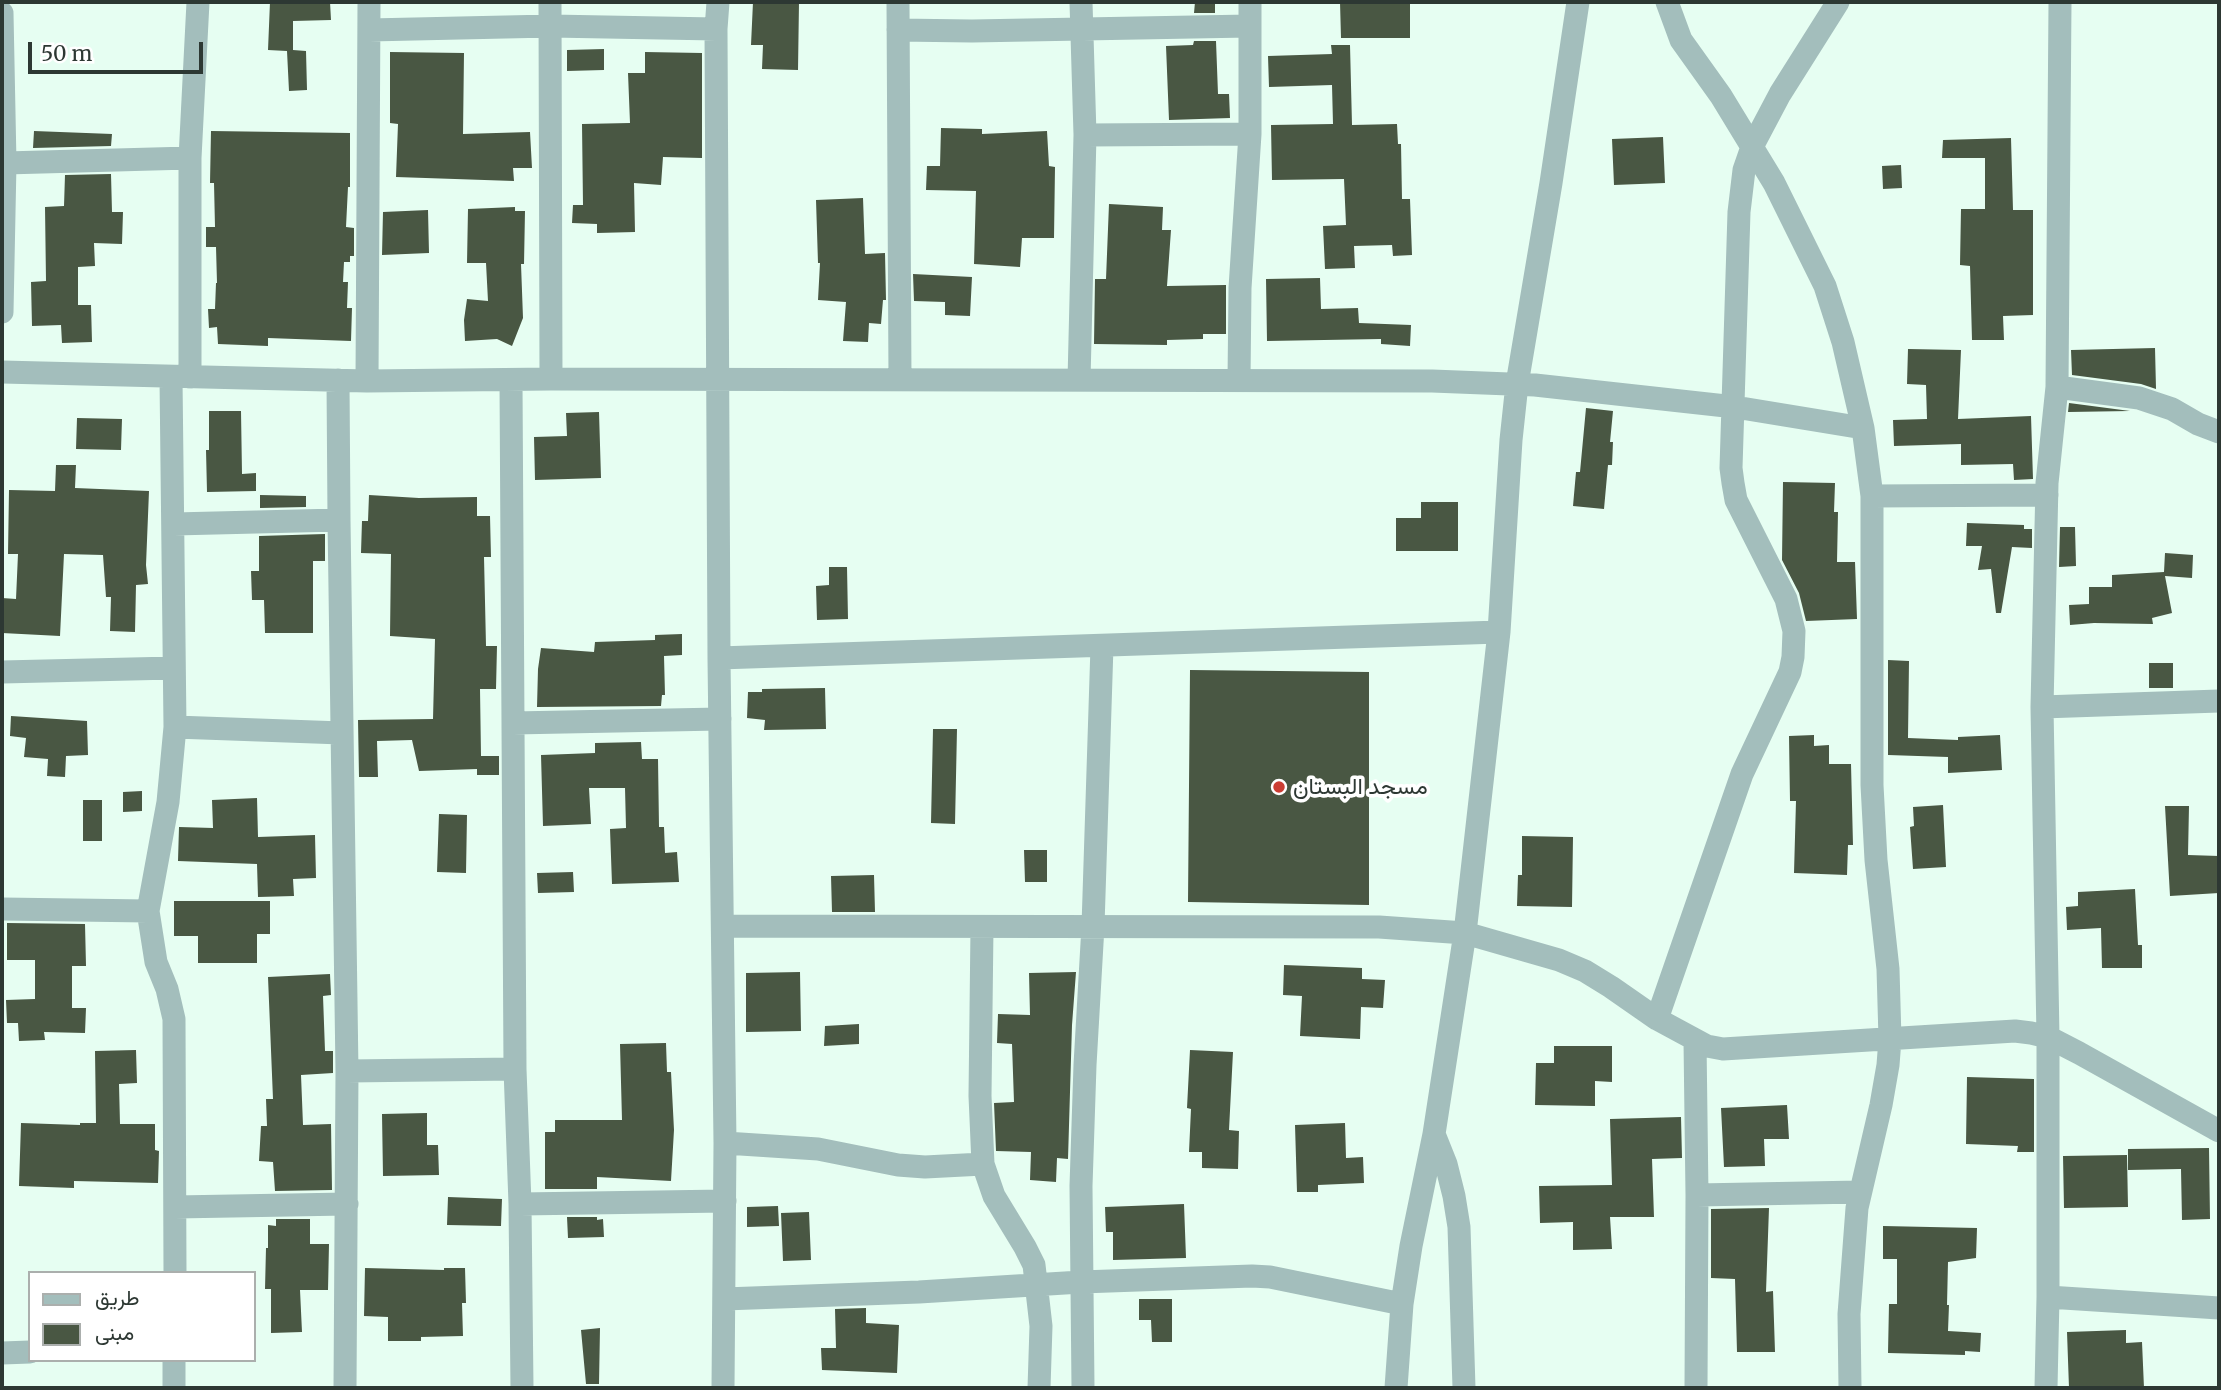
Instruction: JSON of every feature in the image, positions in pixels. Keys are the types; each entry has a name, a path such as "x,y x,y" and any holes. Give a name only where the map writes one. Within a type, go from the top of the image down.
{"street":[{"path":"175,1271 174,1019 167,989 156,962 148,911 168,802 175,727 174,524 198,2"},
{"path":"367,381 369,2"},
{"path":"550,2 551,379"},
{"path":"718,2 717,380 725,1143 723,1388"},
{"path":"898,2 900,380"},
{"path":"1079,380 1085,135 1081,2"},
{"path":"1239,380 1240,288 1250,134 1250,2"},
{"path":"1396,1388 1402,1304 1434,1134 1465,933 1499,632 1517,384 1578,2"},
{"path":"1667,2 1681,40 1714,85 1774,183 1825,286 1843,342 1863,428 1872,496 1872,785 1876,860 1888,969 1890,1039 1881,1105 1860,1192 1852,1253 1850,1388"},
{"path":"1657,1019 1742,774 1790,672 1793,657 1794,631 1786,599 1736,500 1731,468 1739,212 1744,170 1752,147 1780,94 1838,2"},
{"path":"2046,1388 2048,1037 2042,707 2047,495 2057,387 2060,2"},
{"path":"2,13 5,163 2,312"},
{"path":"369,30 551,26 716,29"},
{"path":"898,30 1249,26"},
{"path":"1085,135 1250,134"},
{"path":"5,163 190,159"},
{"path":"2,372 367,381 1432,381 1517,384 1735,407 1863,428"},
{"path":"338,380 347,1072 345,1388"},
{"path":"511,381 515,1069 522,1388"},
{"path":"2057,387 2139,398 2172,409 2210,430 2219,432"},
{"path":"1872,496 2047,495"},
{"path":"174,524 339,520"},
{"path":"719,658 1499,632"},
{"path":"1083,1388 1081,1282 1085,1065 1093,926 1102,646"},
{"path":"2,672 174,668"},
{"path":"2042,707 2219,701"},
{"path":"513,723 720,719"},
{"path":"175,727 342,733"},
{"path":"2,909 148,911"},
{"path":"723,926 1379,927 1465,933 1559,960 1585,971 1657,1019 1707,1046 1723,1049 2015,1031 2048,1037 2219,1131"},
{"path":"982,927 983,1164 994,1196 1034,1265 1041,1326 1039,1388"},
{"path":"1695,1041 1696,1388"},
{"path":"347,1072 515,1069"},
{"path":"1434,1134 1449,1175 1459,1227 1464,1388"},
{"path":"725,1143 818,1149 898,1165 925,1167 983,1164"},
{"path":"1697,1195 1860,1192"},
{"path":"520,1204 725,1201"},
{"path":"175,1207 347,1204"},
{"path":"724,1298 1081,1282 1270,1277 1402,1304"},
{"path":"2048,1297 2219,1308"},
{"path":"2,1353 28,1352"},
{"path":"174,1362 174,1388"}],"building":[{"path":"270,2 330,2 331,20 293,21 293,50 306,51 307,90 289,91 287,51 268,50"},
{"path":"753,2 799,2 798,70 762,69 763,45 751,45"},
{"path":"1195,2 1215,2 1215,13 1194,13"},
{"path":"1340,2 1410,2 1410,38 1341,38"},
{"path":"1194,41 1216,41 1218,94 1229,94 1230,118 1169,120 1166,46 1193,45"},
{"path":"1331,45 1350,45 1352,125 1397,124 1398,144 1401,144 1402,199 1410,199 1412,255 1393,256 1392,245 1354,246 1355,268 1325,269 1323,226 1346,225 1344,179 1272,180 1271,125 1333,124 1332,85 1269,87 1268,56 1332,54"},
{"path":"604,49 604,70 567,71 567,50"},
{"path":"390,52 464,53 463,134 530,132 532,168 513,168 514,181 396,177 398,124 390,123"},
{"path":"645,52 702,53 702,158 663,157 661,185 634,183 635,232 597,233 597,224 572,223 573,205 583,205 582,124 630,123 628,73 645,73"},
{"path":"941,128 982,129 982,134 1047,131 1049,166 1055,167 1054,238 1022,238 1020,267 974,264 976,191 926,190 927,166 940,166"},
{"path":"34,131 112,134 111,146 33,148"},
{"path":"211,131 350,133 350,187 346,227 354,228 354,256 350,256 350,262 344,262 343,282 348,282 347,308 352,308 351,341 268,338 268,346 218,344 217,327 209,328 208,309 215,309 217,283 216,247 206,247 206,227 215,227 214,183 210,183"},
{"path":"1663,137 1665,183 1614,185 1612,139"},
{"path":"2011,138 2013,210 2033,210 2033,315 2003,316 2004,340 1972,340 1970,266 1960,265 1961,209 1985,209 1985,158 1942,158 1943,140"},
{"path":"1901,165 1902,188 1883,189 1882,166"},
{"path":"111,174 112,212 123,212 122,244 94,243 95,266 78,267 78,305 91,305 92,342 62,343 61,325 32,326 31,282 46,281 45,207 64,206 65,175"},
{"path":"863,198 865,254 885,253 886,300 883,300 881,324 869,323 868,342 843,341 846,302 818,300 820,263 816,200"},
{"path":"1109,204 1163,207 1162,230 1171,230 1167,286 1226,285 1226,334 1203,334 1203,339 1167,340 1167,345 1094,344 1095,279 1106,279"},
{"path":"515,207 515,211 525,211 524,264 521,264 523,318 512,346 497,339 465,341 467,299 488,301 486,263 467,263 468,209"},
{"path":"428,210 429,253 382,255 383,212"},
{"path":"913,274 972,277 970,316 945,315 945,302 914,301"},
{"path":"1320,278 1321,309 1358,308 1359,323 1411,325 1410,346 1381,344 1381,339 1267,341 1266,279"},
{"path":"2155,348 2156,389 2141,384 2072,375 2071,350"},
{"path":"1908,349 1961,350 1958,419 2031,416 2033,479 2014,480 2013,464 1961,465 1961,444 1894,446 1893,420 1927,419 1926,385 1907,384"},
{"path":"2069,403 2130,411 2068,412"},
{"path":"1586,408 1613,411 1610,442 1613,442 1612,465 1608,465 1604,509 1573,506 1576,472 1580,472"},
{"path":"209,411 241,411 242,474 256,473 256,491 207,492"},
{"path":"599,412 601,478 535,480 534,437 567,436 566,413"},
{"path":"77,418 122,419 121,450 76,449"},
{"path":"56,465 76,465 75,488 149,491 146,565 148,584 136,585 135,632 110,631 111,597 106,597 103,555 64,554 60,636 2,633 2,598 16,599 18,554 8,554 9,490 55,491"},
{"path":"1783,482 1835,483 1834,512 1838,512 1837,562 1855,562 1857,619 1806,621 1799,593 1782,560"},
{"path":"260,495 306,496 306,507 260,508"},
{"path":"369,495 477,497 477,516 490,516 491,557 484,557 486,646 497,646 496,689 480,689 481,756 499,756 499,775 477,775 477,769 419,771 412,740 377,741 378,777 359,777 358,720 433,719 435,639 390,636 391,554 361,553 362,521 368,521"},
{"path":"1421,502 1458,502 1458,551 1396,551 1396,518 1421,518"},
{"path":"1967,523 2024,525 2024,529 2032,529 2032,548 2012,547 2001,613 1996,613 1991,569 1978,570 1982,546 1966,546"},
{"path":"2060,527 2075,527 2076,566 2059,567"},
{"path":"325,534 325,561 313,561 313,633 265,633 264,600 252,600 251,571 259,571 259,536"},
{"path":"2165,553 2193,555 2192,578 2165,576 2172,613 2152,618 2153,624 2070,625 2069,605 2089,604 2089,587 2112,587 2112,575 2164,572"},
{"path":"829,567 847,567 848,619 817,620 816,586 829,585"},
{"path":"682,634 682,655 664,656 665,695 662,695 661,706 537,707 541,648 594,652 595,642 655,640 655,635"},
{"path":"1888,660 1909,661 1908,738 1958,740 1958,737 2000,735 2002,770 1948,773 1948,757 1888,755"},
{"path":"2149,663 2173,663 2173,688 2149,688"},
{"name":"مسجد البستان","path":"1190,670 1369,672 1369,905 1188,902"},
{"path":"825,688 826,729 764,730 765,720 747,718 748,692 762,692 762,689"},
{"path":"11,716 87,721 88,755 66,756 65,777 47,776 48,759 24,757 26,738 10,736"},
{"path":"933,729 957,729 955,824 931,823"},
{"path":"1814,735 1814,746 1829,745 1829,764 1851,764 1853,845 1848,845 1847,875 1794,873 1796,801 1790,801 1789,736"},
{"path":"641,742 642,759 658,759 659,827 664,827 665,853 677,852 679,882 612,884 610,829 626,828 625,788 589,788 591,824 543,826 541,755 595,753 595,743"},
{"path":"142,791 142,811 123,812 123,792"},
{"path":"257,798 258,837 315,835 316,878 293,879 294,896 258,897 257,864 178,861 179,827 213,828 212,800"},
{"path":"83,800 102,800 102,841 83,841"},
{"path":"1943,805 1946,867 1913,869 1910,827 1914,826 1913,807"},
{"path":"2165,806 2189,806 2188,855 2219,856 2219,893 2170,896"},
{"path":"439,814 467,815 466,873 437,872"},
{"path":"1522,836 1573,837 1572,907 1517,906 1518,875 1522,875"},
{"path":"1024,850 1047,850 1047,882 1025,882"},
{"path":"573,872 574,892 538,893 537,873"},
{"path":"874,875 875,912 832,912 831,876"},
{"path":"2135,889 2142,968 2102,968 2101,928 2067,930 2066,907 2078,906 2078,892"},
{"path":"174,901 270,901 270,934 257,934 257,963 198,963 198,936 174,936"},
{"path":"7,923 85,924 86,966 72,966 72,1008 86,1008 85,1033 44,1032 45,1040 19,1041 18,1023 7,1023 6,1000 35,999 35,960 7,960"},
{"path":"1284,965 1362,968 1362,979 1385,980 1383,1008 1361,1007 1360,1039 1300,1036 1302,996 1283,995"},
{"path":"800,972 801,1031 746,1032 746,973"},
{"path":"1076,972 1068,1159 1057,1158 1056,1182 1030,1180 1031,1152 996,1151 994,1103 1014,1102 1012,1044 997,1043 998,1014 1030,1015 1029,973"},
{"path":"330,974 331,995 323,996 325,1051 333,1051 333,1073 301,1075 303,1125 331,1124 332,1190 275,1191 273,1162 259,1161 261,1126 267,1126 266,1099 273,1099 268,977"},
{"path":"859,1024 859,1044 824,1046 825,1026"},
{"path":"666,1043 667,1072 671,1072 674,1130 671,1181 597,1177 597,1189 545,1189 545,1132 555,1132 555,1120 622,1120 620,1044"},
{"path":"1554,1046 1612,1046 1612,1082 1595,1081 1595,1106 1535,1105 1536,1063 1554,1063"},
{"path":"136,1050 137,1083 119,1084 120,1124 155,1124 155,1150 159,1151 158,1183 74,1181 74,1188 19,1186 21,1123 96,1123 95,1051"},
{"path":"1190,1050 1233,1052 1229,1130 1239,1131 1238,1169 1202,1168 1202,1152 1189,1152 1191,1109 1187,1108"},
{"path":"1967,1077 2034,1079 2034,1152 2017,1152 2018,1146 1966,1144"},
{"path":"1787,1105 1789,1139 1764,1139 1765,1166 1724,1167 1721,1108"},
{"path":"427,1113 427,1145 438,1145 439,1175 383,1176 382,1114"},
{"path":"1681,1117 1682,1158 1652,1159 1654,1217 1610,1217 1612,1249 1573,1250 1573,1222 1540,1223 1539,1186 1612,1185 1610,1119"},
{"path":"1345,1123 1346,1158 1363,1157 1364,1183 1318,1185 1318,1192 1297,1192 1295,1125"},
{"path":"2209,1148 2210,1219 2182,1220 2181,1169 2128,1170 2128,1149"},
{"path":"2127,1155 2128,1207 2064,1208 2063,1156"},
{"path":"448,1197 502,1199 501,1226 447,1225"},
{"path":"1184,1204 1186,1258 1113,1260 1113,1232 1106,1232 1105,1207"},
{"path":"778,1206 779,1226 747,1227 747,1207"},
{"path":"1769,1208 1766,1292 1773,1291 1775,1352 1737,1352 1735,1279 1711,1278 1711,1209"},
{"path":"809,1212 811,1260 783,1261 781,1213"},
{"path":"567,1217 603,1219 604,1237 568,1238"},
{"path":"276,1219 310,1219 310,1244 329,1244 328,1290 300,1290 302,1332 271,1333 271,1289 265,1289 266,1248 268,1225 276,1226"},
{"path":"1883,1226 1977,1228 1976,1258 1948,1262 1947,1305 1948,1331 1981,1333 1980,1352 1965,1351 1965,1355 1888,1353 1889,1304 1897,1304 1897,1259 1883,1259"},
{"path":"365,1268 465,1268 463,1336 421,1337 421,1341 388,1341 388,1317 364,1316"},
{"path":"1139,1299 1172,1299 1172,1342 1152,1342 1151,1320 1139,1320"},
{"path":"866,1308 866,1323 899,1325 897,1373 822,1370 821,1348 836,1348 835,1309"},
{"path":"600,1328 599,1384 586,1384 581,1330"},
{"path":"2126,1330 2126,1343 2142,1342 2144,1388 2069,1388 2067,1332"}],"place":[{"name":"مسجد البستان","path":"1279,787"}]}
